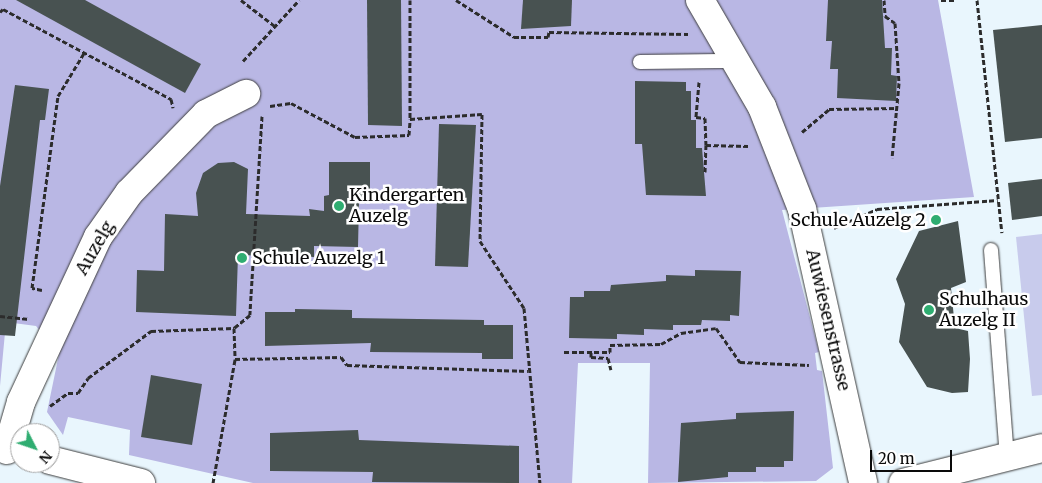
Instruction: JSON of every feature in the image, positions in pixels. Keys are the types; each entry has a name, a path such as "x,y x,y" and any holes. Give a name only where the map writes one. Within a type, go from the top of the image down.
{"street":[{"name":"Auwiesenstrasse","path":"700,0 762,107 802,209 862,483"},
{"name":"Auzelg","path":"9,451 21,402 98,237 129,193 206,114 246,94"},
{"path":"904,483 1042,448"},
{"path":"60,463 141,483"}],"lane":[{"path":"640,62 722,61 732,54"},
{"path":"991,250 1007,458"}],"path":[{"path":"241,0 276,27"},
{"path":"243,60 276,27 299,0"},
{"path":"42,411 68,393 78,393 88,378 151,331 234,328 250,314 262,108 291,103 355,137 409,135 410,0"},
{"path":"456,0 514,37 548,37 549,32 699,34"},
{"path":"884,0 884,16 895,24 898,108 892,158"},
{"path":"941,0 955,0"},
{"path":"977,0 1003,245 991,250"},
{"path":"0,12 3,8 172,99 174,115"},
{"path":"49,291 32,288 58,96 84,53"},
{"path":"700,73 696,117 705,118 705,172"},
{"path":"793,139 829,109 898,108"},
{"path":"410,118 482,114 480,240 524,308 528,371 540,483"},
{"path":"706,145 748,146"},
{"path":"826,231 877,209 998,200"},
{"path":"0,316 36,319"},
{"path":"213,483 235,359 234,328"},
{"path":"564,352 610,352 610,345 661,344 681,333 716,328 740,362 816,365"},
{"path":"591,352 591,357 608,358 611,370"},
{"path":"235,359 341,357 347,365 528,371"}],"shaded area":[{"path":"0,0 938,0 974,197 782,210 819,352 815,353 817,370 822,371 833,468 816,481 648,483 650,363 578,363 572,483 253,483 129,455 130,430 68,417 63,435 60,431 60,423 55,423 47,412 59,354 36,326 6,322 0,386"},
{"path":"1042,234 1042,395 1032,396 1016,237"}],"building":[{"path":"16,0 85,0 201,64 185,93"},
{"path":"367,0 401,0 402,126 368,125"},
{"path":"523,0 572,0 571,26 521,29"},
{"path":"828,0 882,0 885,48 892,48 891,75 897,76 896,101 837,98 838,69 830,69 832,41 826,41"},
{"path":"1042,25 1042,138 1005,142 993,30"},
{"path":"635,81 686,82 686,91 691,91 691,120 696,120 696,148 702,148 706,196 646,195 642,144 635,144"},
{"path":"15,85 49,89 45,120 40,120 15,336 0,335 0,186"},
{"path":"439,124 476,125 468,267 435,266"},
{"path":"234,162 248,169 246,214 310,216 309,209 324,211 324,196 329,195 329,162 370,162 370,203 359,203 358,247 314,246 314,257 238,255 236,316 136,312 137,270 164,271 165,214 198,216 196,193 203,173 218,163"},
{"path":"1042,179 1042,216 1012,220 1008,183"},
{"name":"Schulhaus Auzelg II","path":"958,221 966,282 951,288 955,328 968,331 970,359 968,392 952,393 927,387 899,342 905,304 896,279 919,231"},
{"path":"695,270 741,271 739,316 730,315 730,321 702,320 701,325 673,325 673,330 644,329 644,335 617,334 617,339 569,338 570,297 584,297 584,291 610,291 611,285 666,281 666,275 695,276"},
{"path":"295,309 352,310 352,318 484,320 484,325 513,325 513,359 482,359 482,353 370,352 371,343 265,346 265,312 295,312"},
{"path":"151,375 202,384 192,445 141,437"},
{"path":"794,411 793,461 784,461 784,467 756,467 756,472 728,472 728,477 678,482 681,423 736,419 736,413"},
{"path":"358,430 359,440 519,446 519,483 372,482 373,472 270,471 270,433"}],"place":[{"name":"Kindergarten Auzelg","path":"339,206"},
{"name":"Schule Auzelg 2","path":"936,220"},
{"name":"Schule Auzelg 1","path":"242,258"},
{"name":"Schulhaus Auzelg II","path":"929,310"}]}
